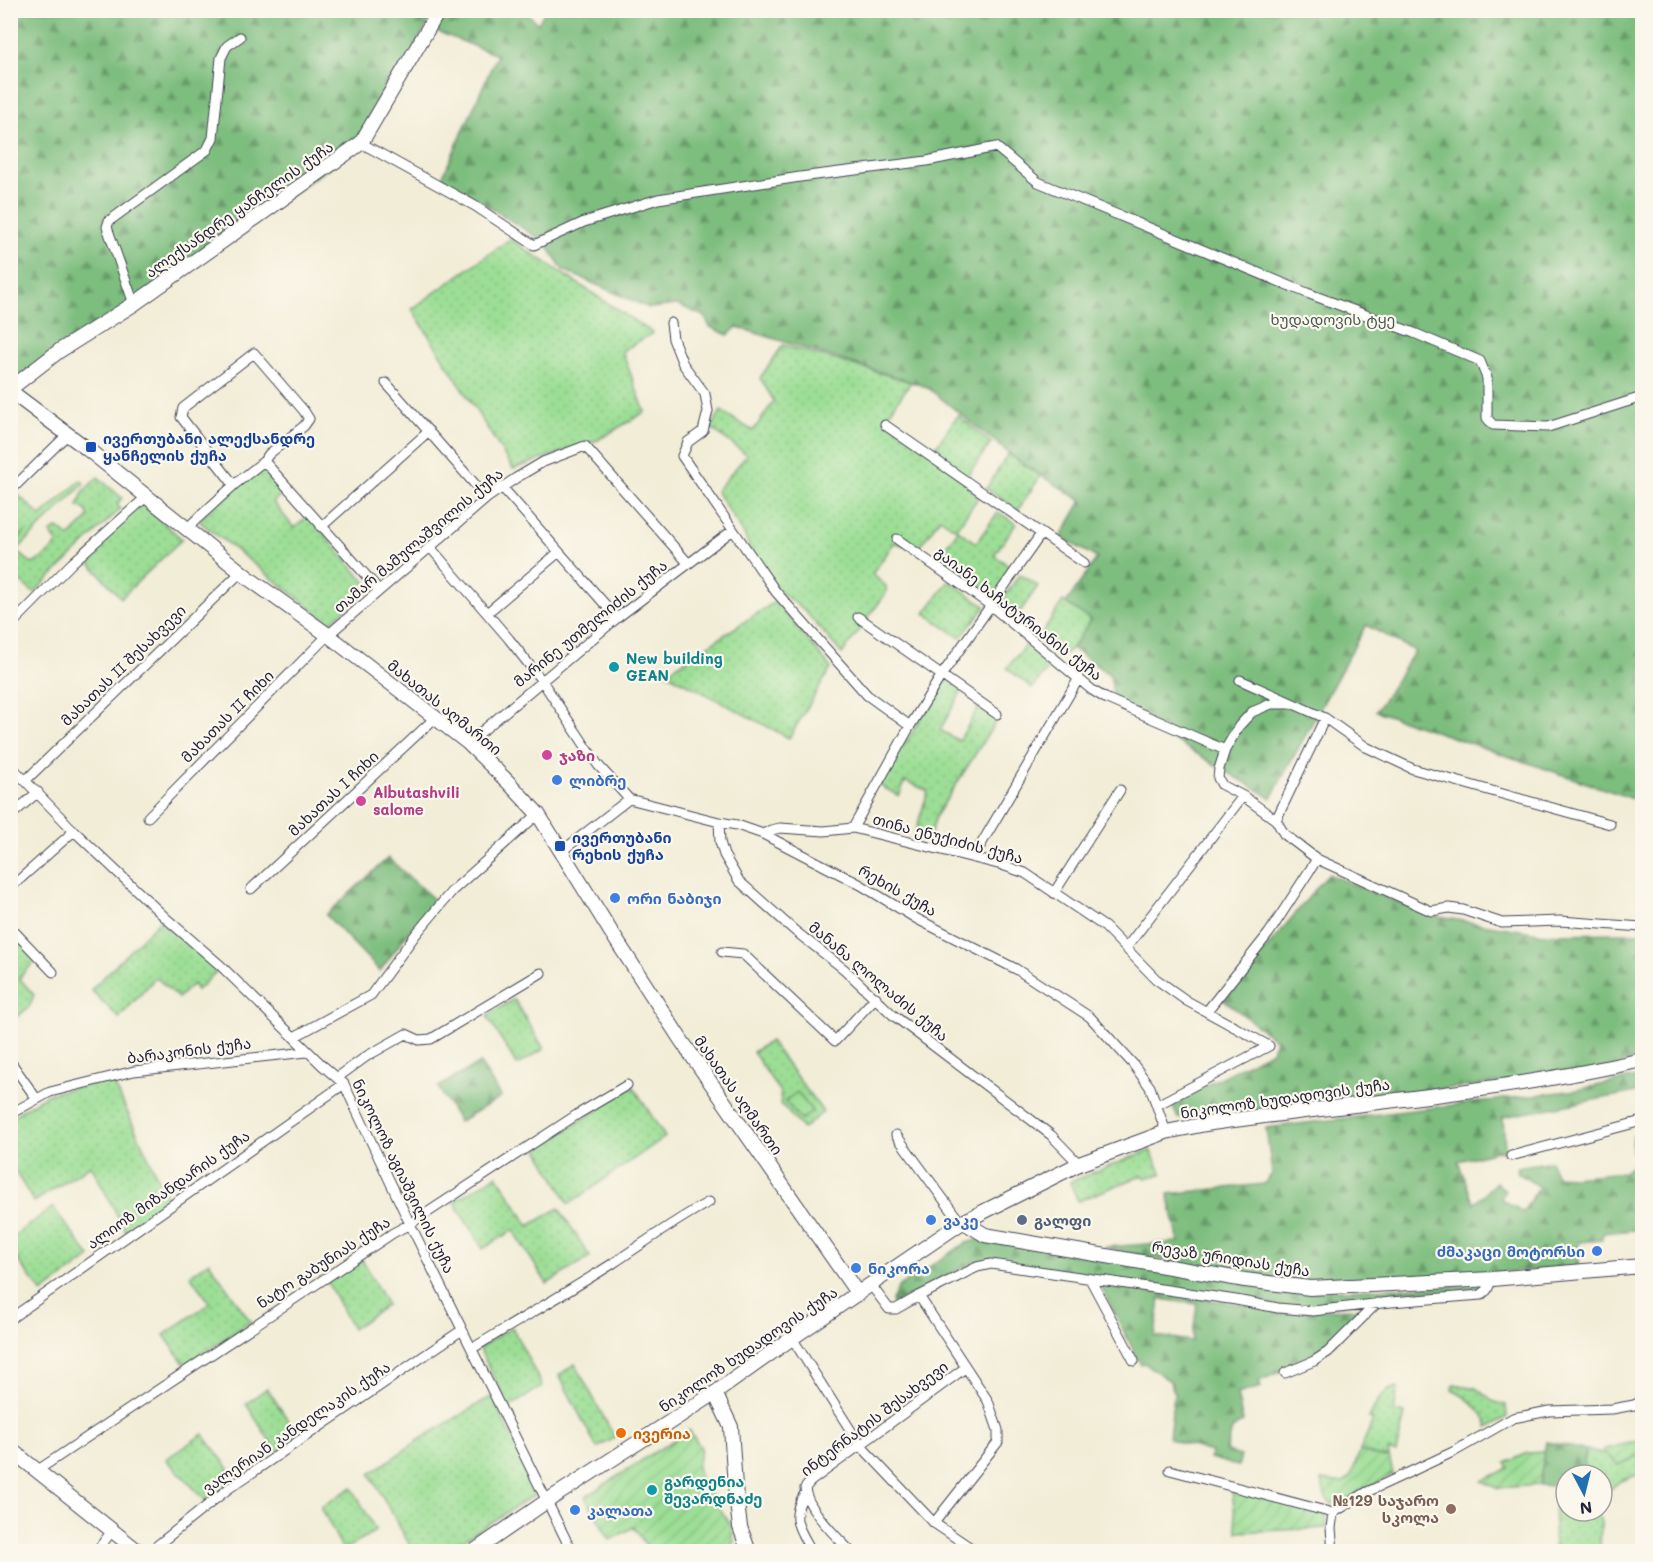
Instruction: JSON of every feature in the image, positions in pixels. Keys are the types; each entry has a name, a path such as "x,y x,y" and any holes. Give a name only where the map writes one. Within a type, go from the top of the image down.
{"main road":[{"name":"ალექსანდრე ყანჩელის ქუჩა","path":"10,390 58,351 134,304 361,142 439,10"},
{"name":"მახათას აღმართი","path":"10,390 241,572 468,743 538,814 610,932 681,1040 858,1294"},
{"name":"ნიკოლოზ ხუდადოვის ქუჩა","path":"473,1551 715,1393 792,1338 963,1223 1079,1164 1166,1132 1247,1118 1574,1075 1642,1060"},
{"name":"რევაზ ურიდიას ქუჩა","path":"963,1223 985,1235 1245,1280 1310,1288 1492,1279 1642,1266"},
{"path":"715,1393 731,1427 740,1527 749,1551"},
{"path":"10,1449 112,1532 139,1551"}],"street":[{"path":"134,304 107,228 109,221 207,150 213,138 221,58 226,46 240,37"},
{"path":"361,142 475,206 534,245 584,222 658,199 800,177 927,161 996,147 1038,182 1307,293 1414,333 1480,361 1487,378 1487,418 1493,425 1548,427 1642,397"},
{"path":"671,323 673,339 683,364 705,394 708,411 703,431 688,442 682,456 776,592 867,696 910,726"},
{"path":"186,529 264,461 269,454 304,426 309,419 254,353 180,412 181,417 234,485"},
{"path":"386,383 487,498"},
{"path":"885,425 1083,563"},
{"path":"321,527 429,431"},
{"path":"10,491 68,434"},
{"name":"თამარ მამულაშვილის ქუჩა","path":"328,636 487,498 543,462 585,446 688,563"},
{"path":"264,461 379,590"},
{"path":"502,488 617,618"},
{"path":"10,626 72,563 146,497"},
{"name":"მარინე უთმელიძის ქუჩა","path":"468,743 617,618 733,530"},
{"path":"853,828 941,676 1041,534"},
{"name":"გაიანე ხაჩატურიანის ქუჩა","path":"897,539 990,605 1092,690 1105,698 1225,750"},
{"path":"430,547 542,681 590,755 629,799 562,852"},
{"path":"487,613 559,552"},
{"name":"მახათას II შესახვევი","path":"26,780 241,572"},
{"path":"858,617 998,714"},
{"name":"მახათას II ჩიხი","path":"148,817 328,636"},
{"path":"973,858 1079,678"},
{"path":"1240,680 1325,718 1366,747 1413,769 1610,824"},
{"path":"1294,704 1271,705 1252,712 1239,726 1225,750 1218,778 1222,785 1243,796 1276,820 1284,834 1317,859 1431,911 1449,908 1463,910 1502,923 1560,921 1642,927"},
{"name":"მახათას I ჩიხი","path":"251,889 435,718"},
{"path":"1276,820 1325,718"},
{"name":"ნიკოლოზ აგიაშვილის ქუჩა","path":"10,765 74,831 294,1037 307,1052 341,1081 572,1551"},
{"path":"1054,893 1120,790"},
{"path":"10,816 38,792"},
{"path":"1126,948 1243,796"},
{"name":"რეხის ქუჩა","path":"629,799 737,825 763,834 861,885 917,920 1016,969 1090,1017 1133,1064 1150,1088 1166,1132"},
{"path":"294,1037 371,995 416,934 452,891 538,814"},
{"name":"მანანა ლოლაძის ქუჩა","path":"719,822 720,842 724,855 739,881 795,931 844,969 893,1015 1051,1135 1079,1164"},
{"name":"თინა ენუქიძის ქუჩა","path":"763,834 780,828 824,831 853,828 1025,873 1105,927 1156,979 1187,1001 1269,1046 1157,1105"},
{"path":"10,888 74,831"},
{"path":"1208,1011 1269,933 1317,859"},
{"path":"10,927 53,972"},
{"path":"722,952 743,954 835,1041 876,997"},
{"name":"ალიოზ მიზანდარის ქუჩა","path":"10,1319 341,1081 367,1056 406,1034 419,1040 431,1038 541,973"},
{"name":"ბარაკონის ქუჩა","path":"10,1114 50,1092 144,1069 307,1052"},
{"path":"10,1062 36,1098"},
{"name":"ნატო გაბუნიას ქუჩა","path":"38,1470 383,1240 627,1085"},
{"path":"1511,1156 1642,1121"},
{"path":"896,1135 963,1223"},
{"path":"473,1348 608,1267 680,1218 709,1202"},
{"path":"871,1285 890,1309 896,1309 977,1267 991,1264 1278,1308 1313,1311 1481,1294 1487,1290 1492,1279"},
{"path":"1090,1279 1134,1360"},
{"path":"919,1296 988,1401 999,1437 995,1446 934,1523"},
{"path":"1285,1373 1314,1361 1328,1352 1377,1303"},
{"name":"ვალერიან კანდელაკის ქუჩა","path":"148,1551 228,1489 462,1330"},
{"path":"792,1338 860,1445 934,1523 976,1551"},
{"name":"ინტერნატის შესახვევი","path":"851,1551 812,1506 805,1488 811,1481 965,1368"},
{"path":"1170,1470 1333,1513 1367,1492 1455,1451 1513,1418 1549,1411 1612,1409 1634,1405 1642,1401"},
{"path":"806,1494 798,1505 796,1518 812,1551"},
{"path":"1333,1513 1331,1528 1333,1551"},
{"path":"96,1551 112,1532"}],"green space":[{"name":"ხუდადოვის ტყე","path":"446,10 525,11 538,24 545,10 1642,11 1642,802 1376,711 1415,651 1366,625 1271,798 1115,705 1110,675 1072,648 1091,620 1066,603 1097,558 1061,537 1082,501 1021,463 927,387 737,327 728,335 710,327 704,316 678,305 649,308 563,270 545,242 442,178 497,55 433,30"},
{"path":"10,11 435,11 356,149 10,389"},
{"path":"510,239 653,333 622,351 645,412 598,440 513,469 412,309"},
{"path":"783,345 911,382 885,419 932,452 958,415 991,443 967,476 978,498 956,529 940,518 919,548 894,543 872,574 886,586 886,593 842,654 804,610 777,590 753,557 744,534 716,491 747,455 711,428 721,411 753,431 774,401 760,378"},
{"path":"1008,454 1041,475 1018,510 986,489"},
{"path":"263,466 286,490 273,502 294,528 309,516 370,588 330,623 200,522 205,514"},
{"path":"98,477 122,498 117,504 120,509 34,593 11,574 11,547 33,564 47,555 58,543 50,533 58,528 69,537 89,517 85,510 78,506 83,492"},
{"path":"81,480 84,484 16,551 11,546 25,532 11,545 11,498 16,493 41,516"},
{"path":"141,504 182,539 121,598 85,558"},
{"path":"998,512 1016,524 994,555 1013,569 991,599 936,560 958,530 976,543"},
{"path":"1020,574 1038,586 1016,618 998,606"},
{"path":"949,581 986,607 960,638 925,613"},
{"path":"776,601 831,668 789,738 666,673"},
{"path":"1063,601 1091,620 1072,648 1064,654 1039,637"},
{"path":"1029,641 1054,661 1032,688 1007,668"},
{"path":"946,678 963,689 940,730 959,741 978,708 997,720 936,816 929,840 914,837 928,791 905,781 899,796 879,785"},
{"path":"388,858 439,904 410,930 380,971 326,915"},
{"path":"1328,874 1433,916 1544,934 1642,933 1642,1058 1590,1073 1178,1118 1171,1103 1272,1051 1276,1040 1224,1000"},
{"path":"159,921 220,968 197,990 193,984 178,998 156,977 119,1018 91,990"},
{"path":"10,931 37,959 19,978 34,995 29,1007 18,1016 11,1009"},
{"path":"514,999 544,1049 517,1065 487,1016"},
{"path":"770,1041 823,1112 803,1129 781,1104 780,1092 753,1052"},
{"path":"480,1063 501,1097 459,1122 438,1087"},
{"path":"1642,1076 1642,1091 1503,1117 1505,1149 1458,1161 1474,1204 1496,1182 1505,1190 1501,1199 1523,1212 1539,1187 1518,1173 1517,1167 1550,1161 1557,1176 1572,1177 1624,1172 1636,1161 1632,1151 1633,1136 1642,1133 1642,1229 1603,1233 1602,1240 1579,1242 1578,1267 1317,1284 1203,1269 1104,1247 1179,1242 1168,1194 1264,1184 1272,1174 1266,1128 1577,1090"},
{"path":"112,1079 169,1202 126,1232 91,1165 34,1202 11,1165 11,1117 48,1094"},
{"path":"633,1086 665,1137 569,1204 538,1149"},
{"path":"797,1092 812,1111 801,1120 785,1101"},
{"path":"1150,1150 1162,1174 1145,1178 1143,1175 1078,1201 1070,1182"},
{"path":"497,1175 529,1226 559,1208 590,1257 547,1284 513,1230 483,1249 454,1202"},
{"path":"53,1207 90,1257 42,1293 11,1251 11,1238"},
{"path":"977,1240 1030,1246 1311,1291 1482,1285 1474,1291 1307,1308 1287,1307 993,1261 973,1263 893,1305 892,1300 899,1286 966,1243"},
{"path":"361,1258 387,1305 352,1329 327,1281"},
{"path":"209,1262 251,1322 185,1365 164,1335 210,1303 190,1275"},
{"path":"1104,1285 1282,1310 1368,1309 1330,1347 1313,1358 1259,1381 1261,1387 1237,1394 1243,1422 1232,1429 1226,1452 1241,1456 1238,1466 1210,1458 1211,1452 1169,1439 1174,1393 1171,1382 1144,1363 1141,1365 1102,1289","holes":["1160,1299 1197,1304 1192,1341 1155,1336"]},
{"path":"512,1327 542,1386 509,1408 479,1348"},
{"path":"575,1364 615,1438 597,1448 559,1375"},
{"path":"1454,1384 1476,1388 1492,1401 1506,1405 1507,1417 1488,1428 1483,1416 1474,1405 1464,1396 1452,1390"},
{"path":"1398,1387 1394,1412 1405,1414 1396,1452 1388,1451 1389,1457 1384,1458 1360,1451 1373,1420 1369,1418 1377,1403 1383,1394"},
{"path":"267,1388 299,1437 277,1452 246,1404"},
{"path":"492,1396 539,1492 446,1551 413,1551 370,1474 419,1440"},
{"name":"გარდენია შევარდნაძე","path":"689,1430 701,1448 697,1467 700,1479 731,1525 734,1543 718,1551 640,1551 647,1547 634,1527 610,1540 585,1497"},
{"path":"203,1434 236,1478 206,1501 166,1459"},
{"path":"1642,1440 1642,1454 1618,1465 1604,1453 1604,1449"},
{"path":"1546,1442 1586,1450 1584,1463 1554,1463 1554,1486 1539,1485"},
{"path":"1586,1450 1604,1453 1618,1465 1642,1454 1642,1473 1614,1486 1614,1463 1584,1463"},
{"path":"1360,1451 1384,1458 1389,1457 1393,1474 1335,1505 1331,1503 1325,1495 1322,1480 1343,1483 1350,1478"},
{"path":"1544,1452 1539,1485 1497,1488 1482,1481 1509,1468 1506,1463 1527,1453"},
{"path":"352,1487 376,1531 343,1550 321,1507"},
{"path":"1232,1490 1326,1514 1327,1528 1237,1532"},
{"path":"1554,1523 1601,1523 1600,1551 1554,1552"}],"place":[{"name":"ივერთუბანი ალექსანდრე ყანჩელის ქუჩა","path":"91,447"},
{"name":"New building GEAN","path":"614,667"},
{"name":"ჯაზი","path":"547,755"},
{"name":"ლიბრე","path":"557,780"},
{"name":"Albutashvili salome","path":"361,801"},
{"name":"ივერთუბანი რეხის ქუჩა","path":"560,846"},
{"name":"ორი ნაბიჯი","path":"615,898"},
{"name":"ვაკე","path":"931,1220"},
{"name":"გალფი","path":"1022,1220"},
{"name":"ძმაკაცი მოტორსი","path":"1597,1251"},
{"name":"ნიკორა","path":"856,1268"},
{"name":"ივერია","path":"621,1433"},
{"name":"გარდენია შევარდნაძე","path":"652,1490"},
{"name":"№129 საჯარო სკოლა","path":"1451,1509"},
{"name":"კალათა","path":"575,1510"}]}
